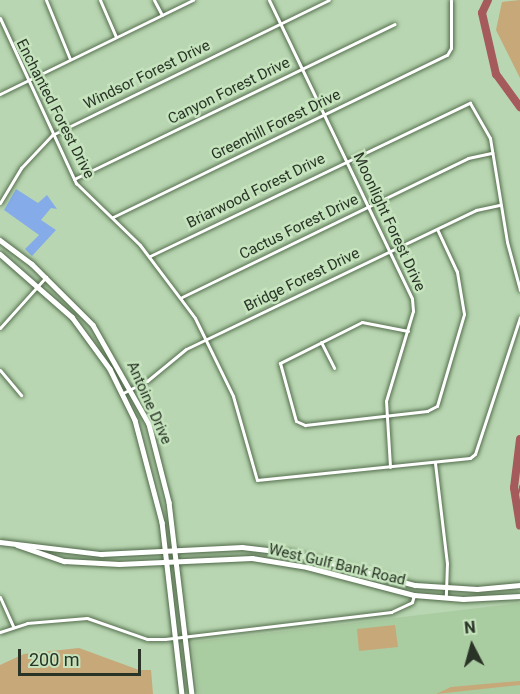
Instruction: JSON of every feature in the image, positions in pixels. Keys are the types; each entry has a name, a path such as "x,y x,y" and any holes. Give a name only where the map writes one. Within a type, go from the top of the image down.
{"main road":[{"name":"Antoine Drive","path":"0,240 46,277 93,325 132,389 159,454 192,694"},
{"name":"Antoine Drive","path":"0,254 40,285 88,338 123,393 153,473 166,551 182,694"},
{"name":"West Gulf Bank Road","path":"0,542 101,554 242,547 293,554 382,579 446,588 520,585"},
{"name":"West Gulf Bank Road","path":"8,543 47,557 101,564 240,557 307,567 379,588 414,595 445,598 520,597"},
{"path":"211,547 211,557"},
{"path":"240,557 242,547"},
{"path":"101,554 101,564"},
{"path":"379,588 382,579"}],"street":[{"path":"46,0 70,59"},
{"path":"100,0 116,37"},
{"path":"154,0 162,15"},
{"path":"0,94 193,0"},
{"name":"Moonlight Forest Drive","path":"269,0 391,251 413,303 408,331 386,400 390,467"},
{"name":"Windsor Forest Drive","path":"0,203 21,168 52,135 329,0"},
{"name":"Greenhill Forest Drive","path":"113,217 325,115 449,52 452,0"},
{"name":"Enchanted Forest Drive","path":"0,18 26,81 74,179 150,256 182,297 207,340 236,405 257,480 390,467"},
{"name":"Canyon Forest Drive","path":"74,179 395,24"},
{"name":"Briarwood Forest Drive","path":"150,256 346,160 470,103 488,131 493,153"},
{"path":"493,153 501,205 520,290"},
{"name":"Cactus Forest Drive","path":"182,297 468,158 493,153"},
{"name":"Bridge Forest Drive","path":"123,393 132,389 177,355 207,340 437,229 501,205"},
{"path":"408,331 367,321 321,342 278,368 298,424 386,416 437,406 464,314 457,272 437,229"},
{"path":"0,328 46,277"},
{"path":"390,467 435,463 476,454 520,317"},
{"path":"321,342 334,368"},
{"path":"0,370 21,395"},
{"path":"435,463 445,598"},
{"path":"0,632 13,626 87,618 147,639 175,638 391,612 412,602 414,595"},
{"path":"0,597 13,626"}],"shaded area":[{"path":"520,0 520,78 496,30 502,2"},
{"path":"520,603 520,694 198,694 192,642"},
{"path":"395,625 398,647 359,651 357,629"},
{"path":"79,648 139,670 151,670 153,694 0,694 0,665 24,654"},
{"path":"520,681 520,685 436,694 451,687"}],"building":[{"path":"16,189 38,203 47,195 57,209 51,208 41,220 56,230 32,256 25,249 39,235 4,210"}],"waterway":[{"path":"488,0 482,13 496,74 520,107"},
{"path":"520,439 514,488 520,526"},
{"path":"515,507 520,487"}]}
